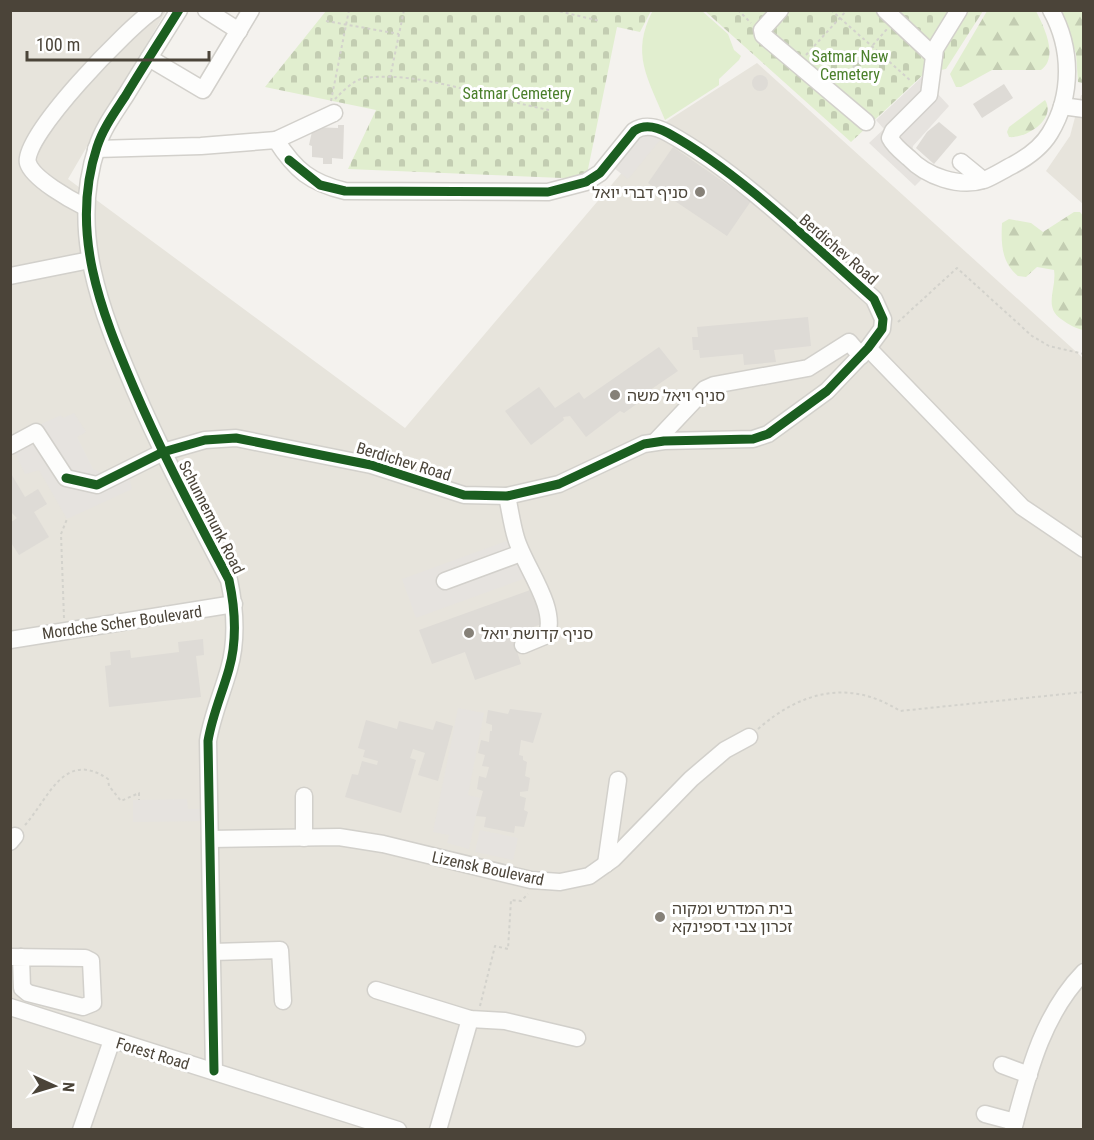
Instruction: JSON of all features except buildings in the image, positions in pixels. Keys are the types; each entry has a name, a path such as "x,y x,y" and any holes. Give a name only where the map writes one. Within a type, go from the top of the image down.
{"street":[{"path":"85,207 63,196 29,166 27,157 34,142 93,65 138,20 154,10"},
{"name":"Schunnemunk Road","path":"179,10 102,133 96,149 85,207 90,260 98,298 109,329 163,452 228,580 234,604 233,653 211,721 208,741 214,1071"},
{"path":"206,10 239,31"},
{"path":"149,58 203,90 251,10"},
{"path":"780,10 762,30 762,34 866,122"},
{"path":"959,10 939,40 934,56 930,93 893,131 891,141 924,172 949,180 983,180 1020,161 1041,145 1054,126 1062,106 1068,60 1065,42 1051,10"},
{"path":"890,15 934,56"},
{"path":"1062,106 1083,109"},
{"path":"96,149 276,141 334,113"},
{"name":"Berdichev Road","path":"10,446 36,432 66,478 84,484 97,485 163,452 205,440 236,438 371,465 464,495 507,496 558,484 644,444 753,439 768,434 827,391 865,352 882,329 883,319 874,298 746,189 712,163 657,129 641,126 634,131 600,174 586,183 548,192 345,191 320,185 289,160 276,141"},
{"path":"961,162 983,180"},
{"path":"10,276 90,260"},
{"path":"656,442 705,389 714,385 808,368 849,342 865,352 1022,507 1083,549"},
{"path":"507,496 521,553 534,575 551,623 547,635 523,645"},
{"path":"445,581 521,553"},
{"name":"Mordche Scher Boulevard","path":"10,640 234,604"},
{"name":"Lizensk Boulevard","path":"210,838 339,837 383,844 531,880 560,882 588,876 606,864 699,772 725,750 749,736"},
{"path":"606,864 618,780"},
{"path":"304,796 304,838"},
{"path":"212,952 280,950 283,1001"},
{"path":"16,957 84,958 91,961 93,1002 84,1007 28,993 22,988 16,957"},
{"path":"985,1114 1014,1126 1037,1047 1064,992 1083,972"},
{"path":"376,990 470,1019 505,1021 577,1038"},
{"name":"Forest Road","path":"10,1007 398,1130"},
{"path":"77,1029 84,1007"},
{"path":"438,1130 470,1019"},
{"path":"81,1130 112,1040"},
{"path":"1002,1065 1029,1075"}],"path":[{"path":"349,10 331,103 349,86 363,78 390,78 489,94 549,110"},
{"path":"390,78 404,10"},
{"path":"554,10 600,21"},
{"path":"831,10 911,81"},
{"path":"798,64 847,10"},
{"path":"831,92 871,47 890,15"},
{"path":"326,21 399,34"},
{"path":"882,329 895,325 957,268 1032,336 1049,346 1083,354"},
{"path":"65,630 61,534 67,519"},
{"path":"749,736 772,716 799,702 837,692 873,696 900,711 1083,692"},
{"path":"13,839 58,780 73,771 95,771 108,779 109,786 121,801 139,793 139,800"},
{"path":"470,1019 481,1004 495,946 508,949 511,900 521,901 529,893 531,880"}],"shaded area":[{"path":"10,11 166,11 68,179 405,428 664,123 757,63 1083,358 1083,1129 11,1129"},
{"path":"922,77 949,106 913,146 912,152 931,170 915,186 869,143 884,129 876,120"},
{"path":"1081,95 1083,95 1083,204 1046,171 1070,136"},
{"path":"636,121 660,140 628,179 605,161"},
{"path":"74,413 86,432 77,437 93,469 106,475 126,464 132,489 67,519 39,470 25,474 11,444 16,435 61,415 63,418"},
{"path":"515,538 534,575 416,618 402,579"},
{"path":"458,708 484,713 468,795 480,798 469,849 447,843 449,835 433,832"},
{"path":"187,799 188,809 209,809 210,821 133,822 133,800"},
{"path":"480,830 518,838 513,860 475,852"}],"green space":[{"path":"653,10 702,11 728,34 734,50 741,56 719,79 719,85 665,120 648,78 642,53 646,26"},
{"name":"Satmar Cemetery","path":"326,11 651,11 640,32 617,27 586,179 348,169 376,110 265,87"},
{"name":"Satmar New Cemetery","path":"705,11 983,11 946,69 925,73 851,142"},
{"path":"987,11 1036,11 1048,42 1049,58 1041,70 992,70 961,87 956,87 950,74"},
{"path":"1061,11 1083,11 1083,83 1078,82 1076,54"},
{"path":"1045,100 1048,107 1043,121 1023,135 1009,137 1007,132 1009,127"},
{"path":"1074,212 1080,212 1083,216 1083,330 1064,321 1053,309 1054,270 1037,267 1026,277 1018,276 1008,265 1002,245 1002,223 1009,219 1031,223 1043,232"}],"cycle path":[{"path":"179,10 103,133 89,179 86,210 93,270 110,330 156,437 229,580 231,591 234,613 232,658 208,741 214,1071"},
{"path":"66,478 97,485 163,452 205,440 236,438 371,465 464,495 507,496 559,484 644,444 664,441 753,439 768,434 827,391 868,348 882,329 883,319 874,299 801,233 722,168 695,149 655,128 646,127 634,131 600,173 586,182 548,192 345,191 320,185 289,160"}],"place":[{"name":"סניף דברי יואל","path":"700,192"},
{"name":"סניף ויאל משה","path":"615,395"},
{"name":"סניף קדושת יואל","path":"469,633"},
{"name":"בית המדרש ומקוה זכרון צבי דספינקא","path":"660,917"}]}
